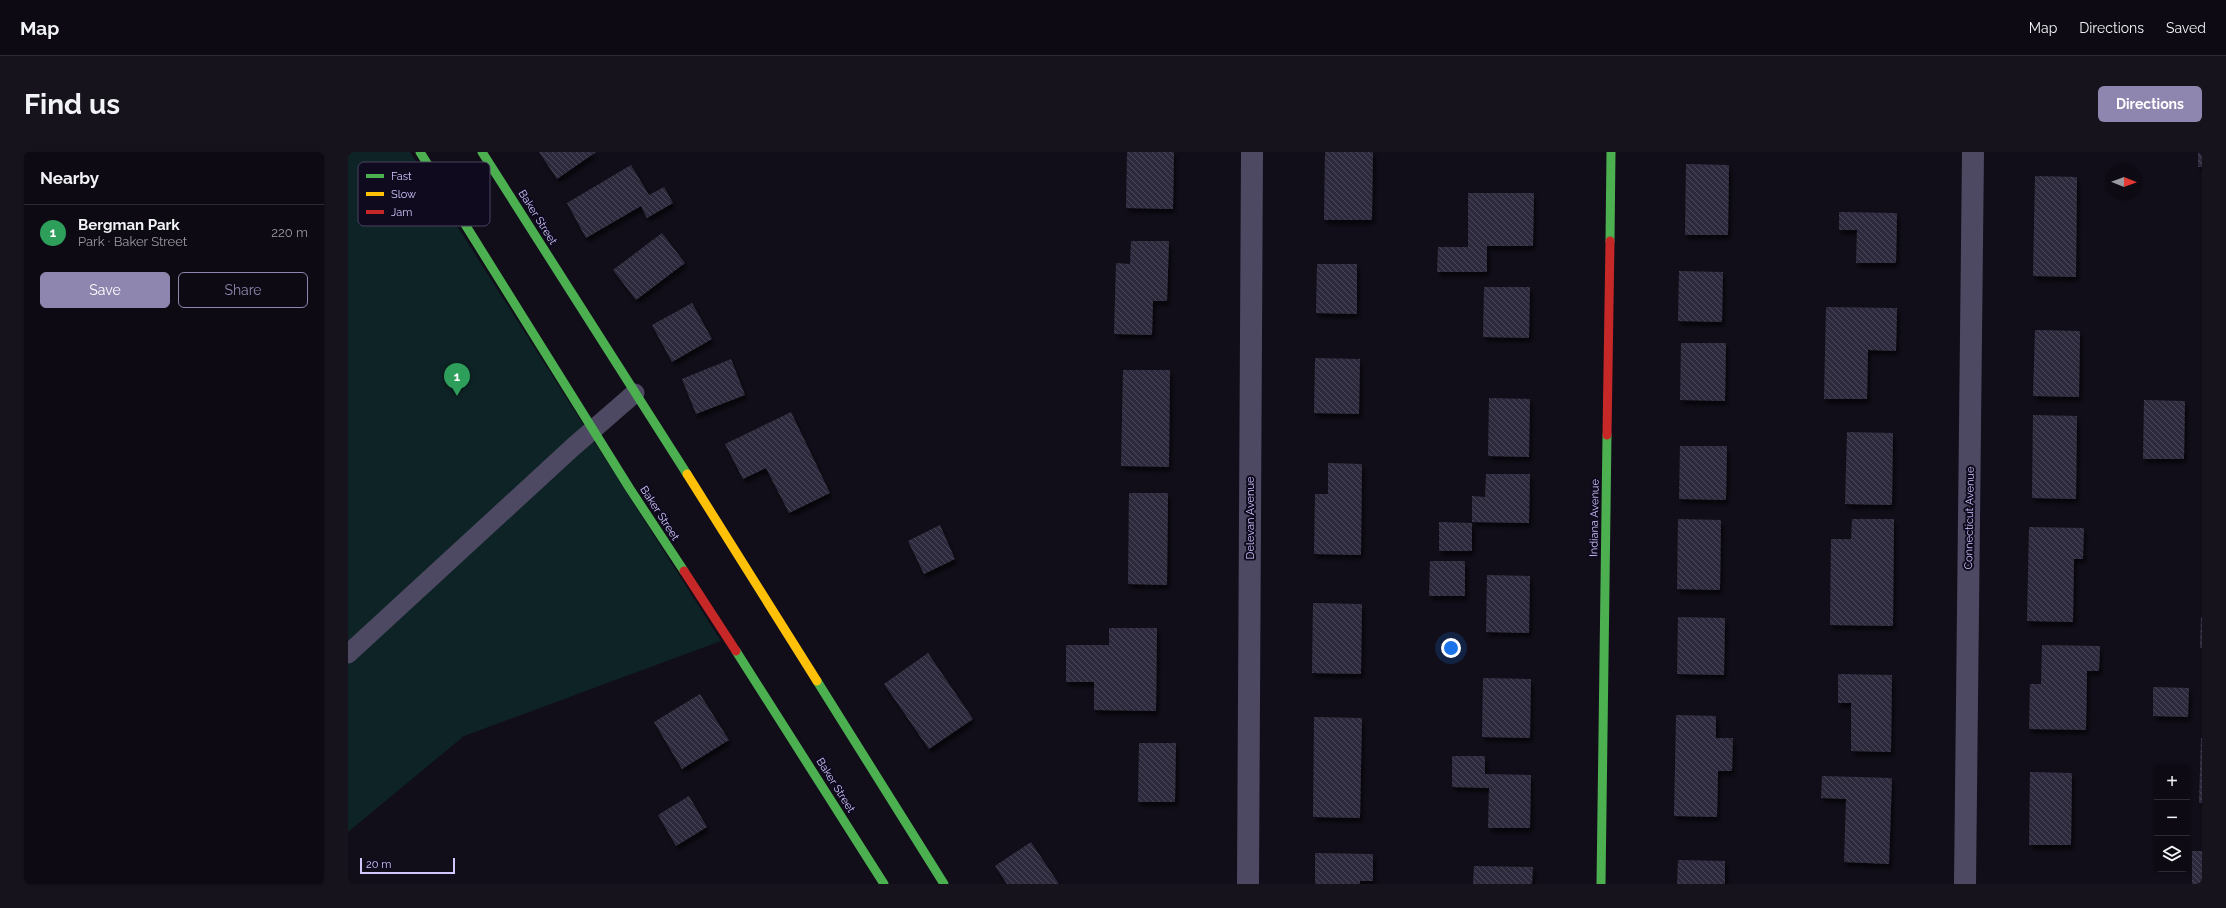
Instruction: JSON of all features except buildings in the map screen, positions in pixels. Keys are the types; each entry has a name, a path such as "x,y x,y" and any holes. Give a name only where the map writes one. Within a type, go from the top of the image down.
{"street":[{"name":"Baker Street","path":"420,152 426,162"},
{"name":"Baker Street","path":"482,152 488,162"},
{"name":"Delevan Avenue","path":"1248,884 1252,152"},
{"name":"Indiana Avenue","path":"1601,884 1611,152"},
{"name":"Connecticut Avenue","path":"1965,884 1973,152"},
{"name":"Baker Street","path":"490,165 944,884"},
{"name":"Baker Street","path":"466,226 593,430 884,884"}],"lane":[{"path":"348,654 635,393"}],"green space":[{"path":"348,152 410,152 416,162 358,162 358,226 457,226 721,641 464,736 348,832"}],"traffic: fast":[{"path":"420,152 426,162"},
{"path":"482,152 488,162"},
{"path":"1610,241 1611,152"},
{"path":"490,165 687,474"},
{"path":"466,226 630,489 684,571"},
{"path":"1601,884 1607,435"},
{"path":"736,651 884,884"},
{"path":"817,681 944,884"}],"traffic: slow":[{"path":"687,474 817,681"}],"traffic: jam":[{"path":"1607,435 1610,241"},
{"path":"684,571 736,651"}],"place":[{"name":"Bergman Park","path":"457,396"}]}
